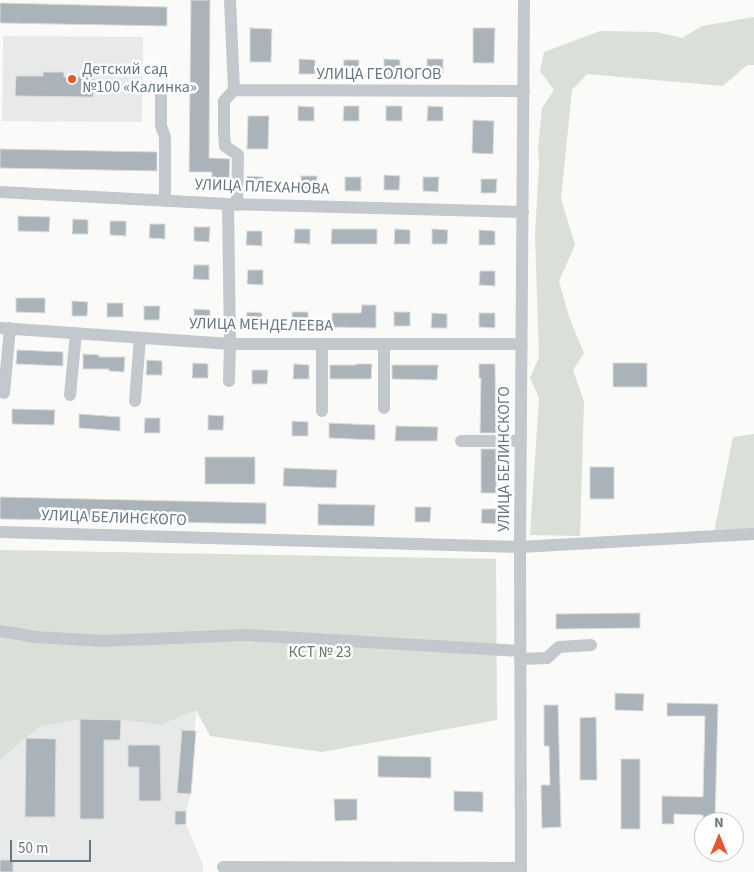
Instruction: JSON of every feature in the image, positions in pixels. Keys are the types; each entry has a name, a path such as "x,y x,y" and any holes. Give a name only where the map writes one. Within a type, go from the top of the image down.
{"street":[{"path":"229,381 233,205 238,155 224,146 224,101 234,90 230,0"},
{"name":"УЛИЦА БЕЛИНСКОГО","path":"0,532 520,547 524,0"},
{"name":"УЛИЦА ГЕОЛОГОВ","path":"234,90 524,91"},
{"path":"161,91 161,126 165,137 165,201"},
{"name":"УЛИЦА ПЛЕХАНОВА","path":"0,192 233,205 523,212"},
{"path":"4,393 5,328"},
{"name":"УЛИЦА МЕНДЕЛЕЕВА","path":"5,328 230,344 522,344"},
{"path":"70,395 76,333"},
{"path":"135,401 140,338"},
{"path":"322,344 322,411"},
{"path":"384,344 384,408"},
{"path":"461,441 521,441"},
{"path":"223,867 521,870 520,547 754,534"},
{"path":"0,631 35,636 103,641 246,635 547,658 559,647 591,645"}],"shaded area":[{"name":"Детский сад №100 «Калинка»","path":"3,36 143,37 142,122 2,121"},
{"path":"196,710 191,794 186,811 186,824 203,865 203,872 0,872 0,760 39,727 80,719 121,720 161,725"}],"green space":[{"path":"754,17 754,65 747,65 723,86 587,74 572,90 561,199 575,245 559,281 569,317 584,353 573,370 584,402 580,536 530,535 539,398 530,378 539,357 535,234 539,165 538,148 542,108 554,90 540,71 544,52 600,31 657,32 682,38 702,26"},
{"path":"754,434 754,529 714,532 733,437"},
{"name":"КСТ № 23","path":"0,550 496,559 497,720 322,752 210,736 196,710 161,725 121,720 80,719 39,727 0,760"}],"building":[{"path":"191,0 210,0 209,158 230,159 229,178 212,178 212,172 189,172"},
{"path":"0,3 167,7 167,26 0,23"},
{"path":"250,28 272,29 271,62 250,62"},
{"path":"473,28 495,28 494,63 473,63"},
{"path":"299,59 315,60 315,74 299,74"},
{"path":"384,59 400,60 400,74 384,74"},
{"path":"427,59 443,59 443,74 427,73"},
{"path":"344,60 359,60 359,74 343,74"},
{"path":"43,72 64,72 64,77 94,77 93,97 15,96 16,76 43,76"},
{"path":"298,106 314,107 314,121 298,121"},
{"path":"344,106 359,106 359,121 343,121"},
{"path":"386,106 402,106 402,121 386,121"},
{"path":"428,106 443,107 443,121 427,121"},
{"path":"248,116 269,116 268,149 247,149"},
{"path":"473,120 494,121 493,154 472,153"},
{"path":"0,149 157,152 157,171 0,168"},
{"path":"384,175 400,176 399,190 384,190"},
{"path":"247,176 263,177 263,191 247,191"},
{"path":"301,176 317,176 316,191 301,190"},
{"path":"345,177 361,177 361,191 345,191"},
{"path":"423,177 439,177 438,192 423,191"},
{"path":"481,179 497,179 496,193 481,193"},
{"path":"18,216 50,217 49,232 18,231"},
{"path":"73,219 88,220 88,234 72,234"},
{"path":"110,221 126,221 126,236 110,235"},
{"path":"150,224 165,224 165,239 149,238"},
{"path":"194,227 210,227 209,242 194,241"},
{"path":"295,229 310,229 310,244 294,243"},
{"path":"332,229 377,229 377,244 331,244"},
{"path":"395,229 410,230 410,244 394,244"},
{"path":"432,229 448,230 447,244 432,244"},
{"path":"479,230 495,231 495,245 479,245"},
{"path":"247,231 262,231 262,246 246,245"},
{"path":"194,265 209,265 209,280 193,279"},
{"path":"248,270 263,270 263,285 247,284"},
{"path":"480,271 495,271 495,286 479,285"},
{"path":"16,298 45,298 45,313 16,312"},
{"path":"72,301 88,302 87,316 72,316"},
{"path":"107,303 123,303 123,317 107,317"},
{"path":"362,305 376,305 376,328 332,327 332,313 361,313"},
{"path":"144,306 160,306 159,320 144,320"},
{"path":"194,309 210,310 210,324 194,324"},
{"path":"247,312 262,313 262,327 246,327"},
{"path":"292,312 308,312 308,327 292,327"},
{"path":"394,312 410,312 410,326 394,326"},
{"path":"432,313 447,314 447,328 431,328"},
{"path":"479,313 495,313 495,328 479,327"},
{"path":"17,350 63,352 63,366 16,364"},
{"path":"83,354 99,355 99,357 125,357 124,372 109,371 109,369 83,369"},
{"path":"147,360 162,361 162,375 146,375"},
{"path":"193,363 208,364 208,378 192,378"},
{"path":"613,363 647,363 647,387 613,387"},
{"path":"294,364 309,365 309,379 293,379"},
{"path":"372,364 371,379 330,379 330,365"},
{"path":"479,364 495,364 496,433 480,433 481,378 479,378"},
{"path":"392,365 438,365 437,380 392,379"},
{"path":"252,370 268,370 267,384 252,384"},
{"path":"12,409 55,410 54,425 12,424"},
{"path":"79,414 120,417 120,431 79,428"},
{"path":"208,415 224,416 223,430 208,430"},
{"path":"145,418 160,418 160,433 144,433"},
{"path":"292,421 308,422 308,436 292,436"},
{"path":"329,423 375,425 375,440 329,438"},
{"path":"396,426 438,427 437,441 395,441"},
{"path":"481,449 497,449 496,493 481,493"},
{"path":"205,457 255,457 255,484 205,484"},
{"path":"590,467 614,467 614,499 590,499"},
{"path":"284,468 337,470 336,488 283,486"},
{"path":"0,497 266,503 266,524 0,519"},
{"path":"318,504 375,505 374,526 318,525"},
{"path":"415,507 431,507 430,522 415,522"},
{"path":"482,509 497,509 497,524 481,523"},
{"path":"640,613 640,628 556,629 556,614"},
{"path":"615,693 644,694 643,711 615,710"},
{"path":"667,703 718,704 715,812 694,812 694,815 674,814 674,824 662,824 662,796 703,797 705,716 667,716"},
{"path":"544,705 558,705 561,827 542,828 541,785 550,785 549,746 544,746"},
{"path":"596,717 597,780 580,780 580,718"},
{"path":"80,719 121,720 120,740 104,740 104,819 80,819"},
{"path":"182,730 196,731 191,794 177,793"},
{"path":"26,738 56,739 55,817 25,817"},
{"path":"128,745 160,745 161,801 139,801 139,767 128,767"},
{"path":"378,756 431,757 431,778 378,777"},
{"path":"621,759 640,759 640,829 621,829"},
{"path":"454,791 483,792 483,812 454,811"},
{"path":"334,799 357,799 357,820 335,821"},
{"path":"175,811 186,811 186,824 175,825"},
{"path":"0,860 13,860 13,872 0,872"}],"place":[{"name":"Детский сад №100 «Калинка»","path":"72,79"}]}
